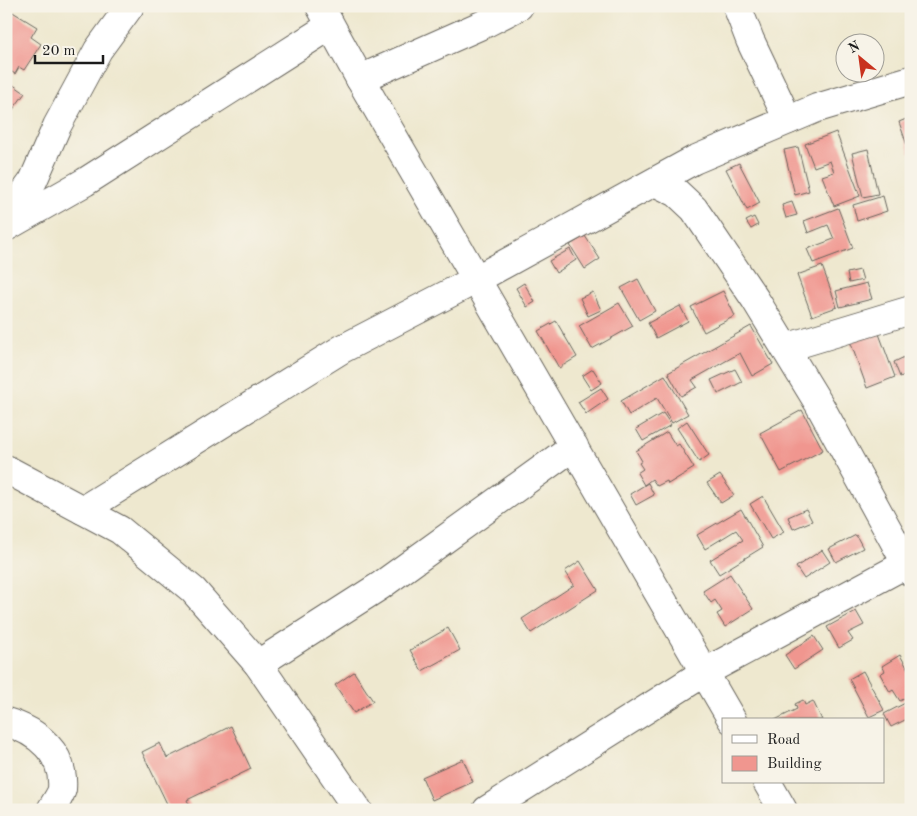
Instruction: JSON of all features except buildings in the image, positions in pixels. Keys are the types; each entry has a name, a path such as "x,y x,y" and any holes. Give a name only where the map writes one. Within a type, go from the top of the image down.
{"street":[{"path":"6,218 33,181 57,126 98,50 130,6"},
{"path":"360,79 486,23 519,6"},
{"path":"737,6 750,40 788,120"},
{"path":"6,227 85,182 325,16 731,718"},
{"path":"83,510 342,349 694,160 817,108 911,80"},
{"path":"487,810 705,672 909,568 819,404 755,299 694,209 677,193 655,182"},
{"path":"785,348 911,310"},
{"path":"258,664 380,586 574,446"},
{"path":"6,470 120,530 193,590 258,664 358,810"},
{"path":"6,722 20,726 49,745 59,763 62,790 51,810"},
{"path":"768,784 783,810"}]}
